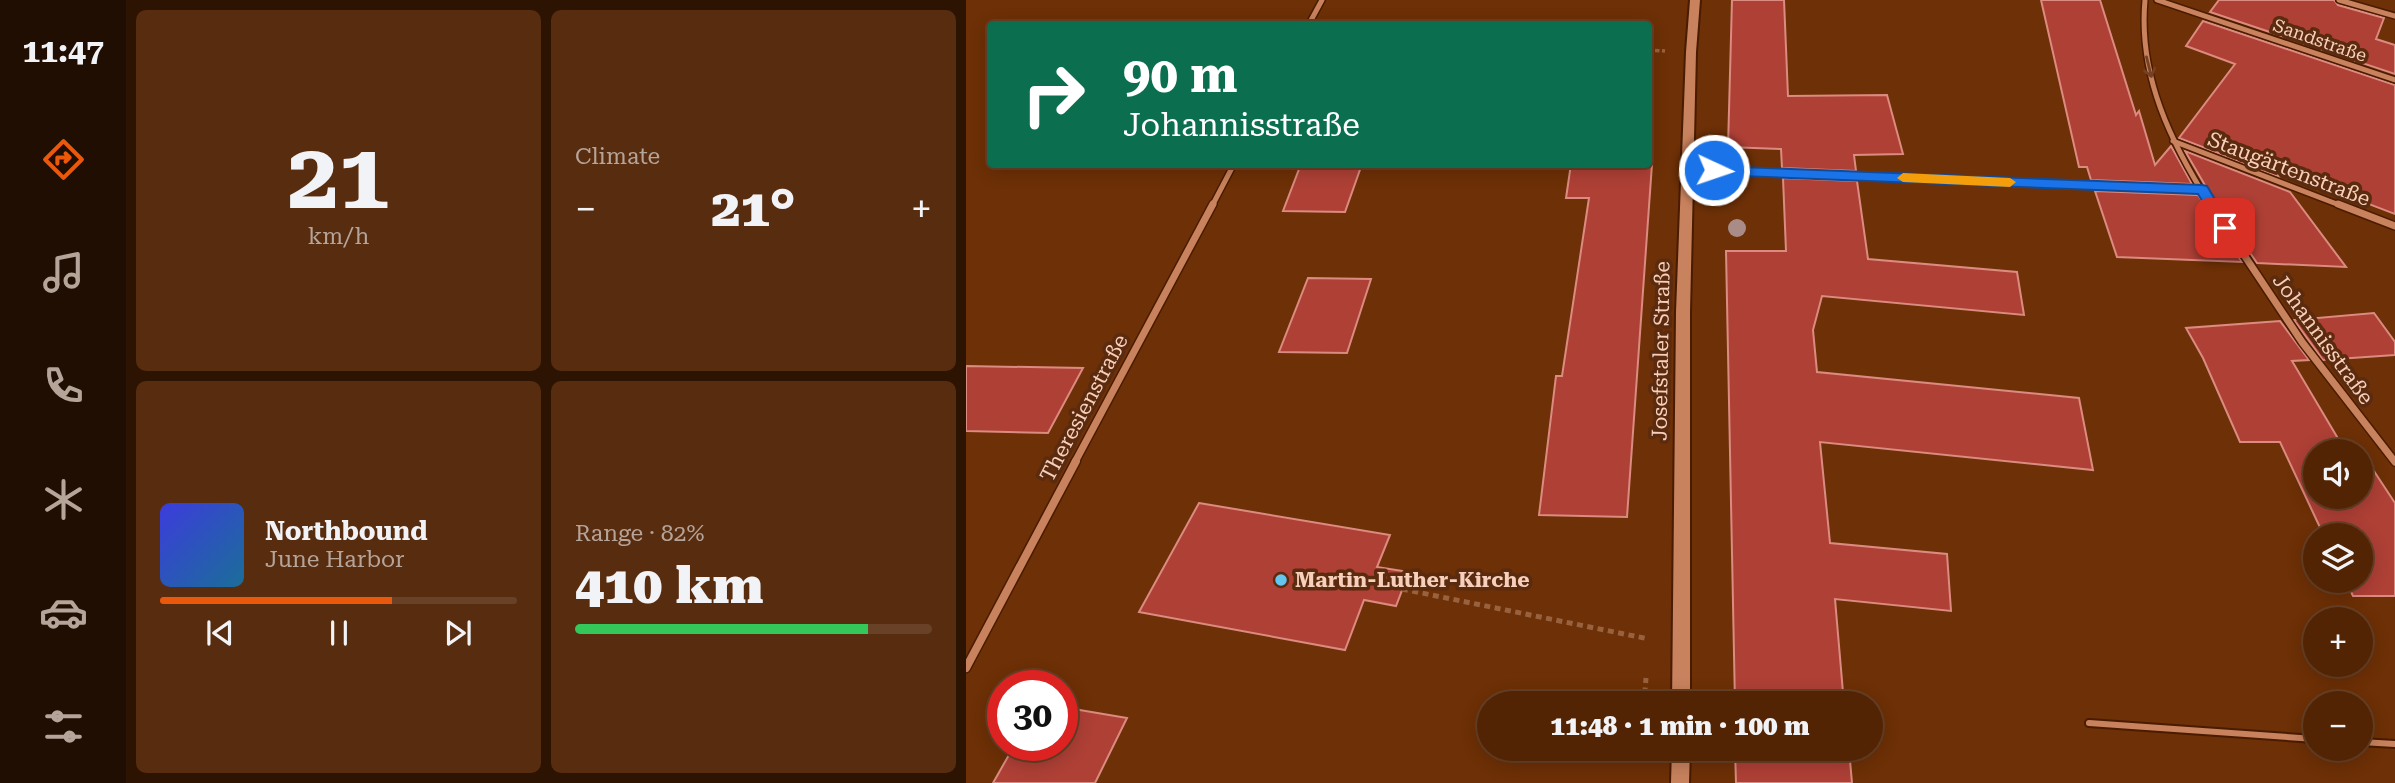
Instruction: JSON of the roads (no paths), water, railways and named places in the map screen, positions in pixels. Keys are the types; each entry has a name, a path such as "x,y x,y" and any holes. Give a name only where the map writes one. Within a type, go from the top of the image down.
{"main road":[{"name":"Josefstaler Straße","path":"1681,691 1683,312 1695,0"},
{"path":"1680,783 1681,761"}],"street":[{"path":"1311,21 1322,0"},
{"name":"Johannisstraße","path":"2144,0 2143,38 2148,67 2173,140 2248,266 2329,380 2395,462"},
{"name":"Sandstraße","path":"2157,0 2395,80"},
{"path":"2339,0 2395,16"},
{"name":"Staugärtenstraße","path":"2173,140 2395,226"},
{"name":"Theresienstraße","path":"966,668 1232,168"},
{"path":"1687,169 2202,190"}],"lane":[{"path":"2089,723 2303,737"},
{"path":"2373,743 2395,744"}],"place":[{"name":"Martin-Luther-Kirche","path":"1281,580"}]}
